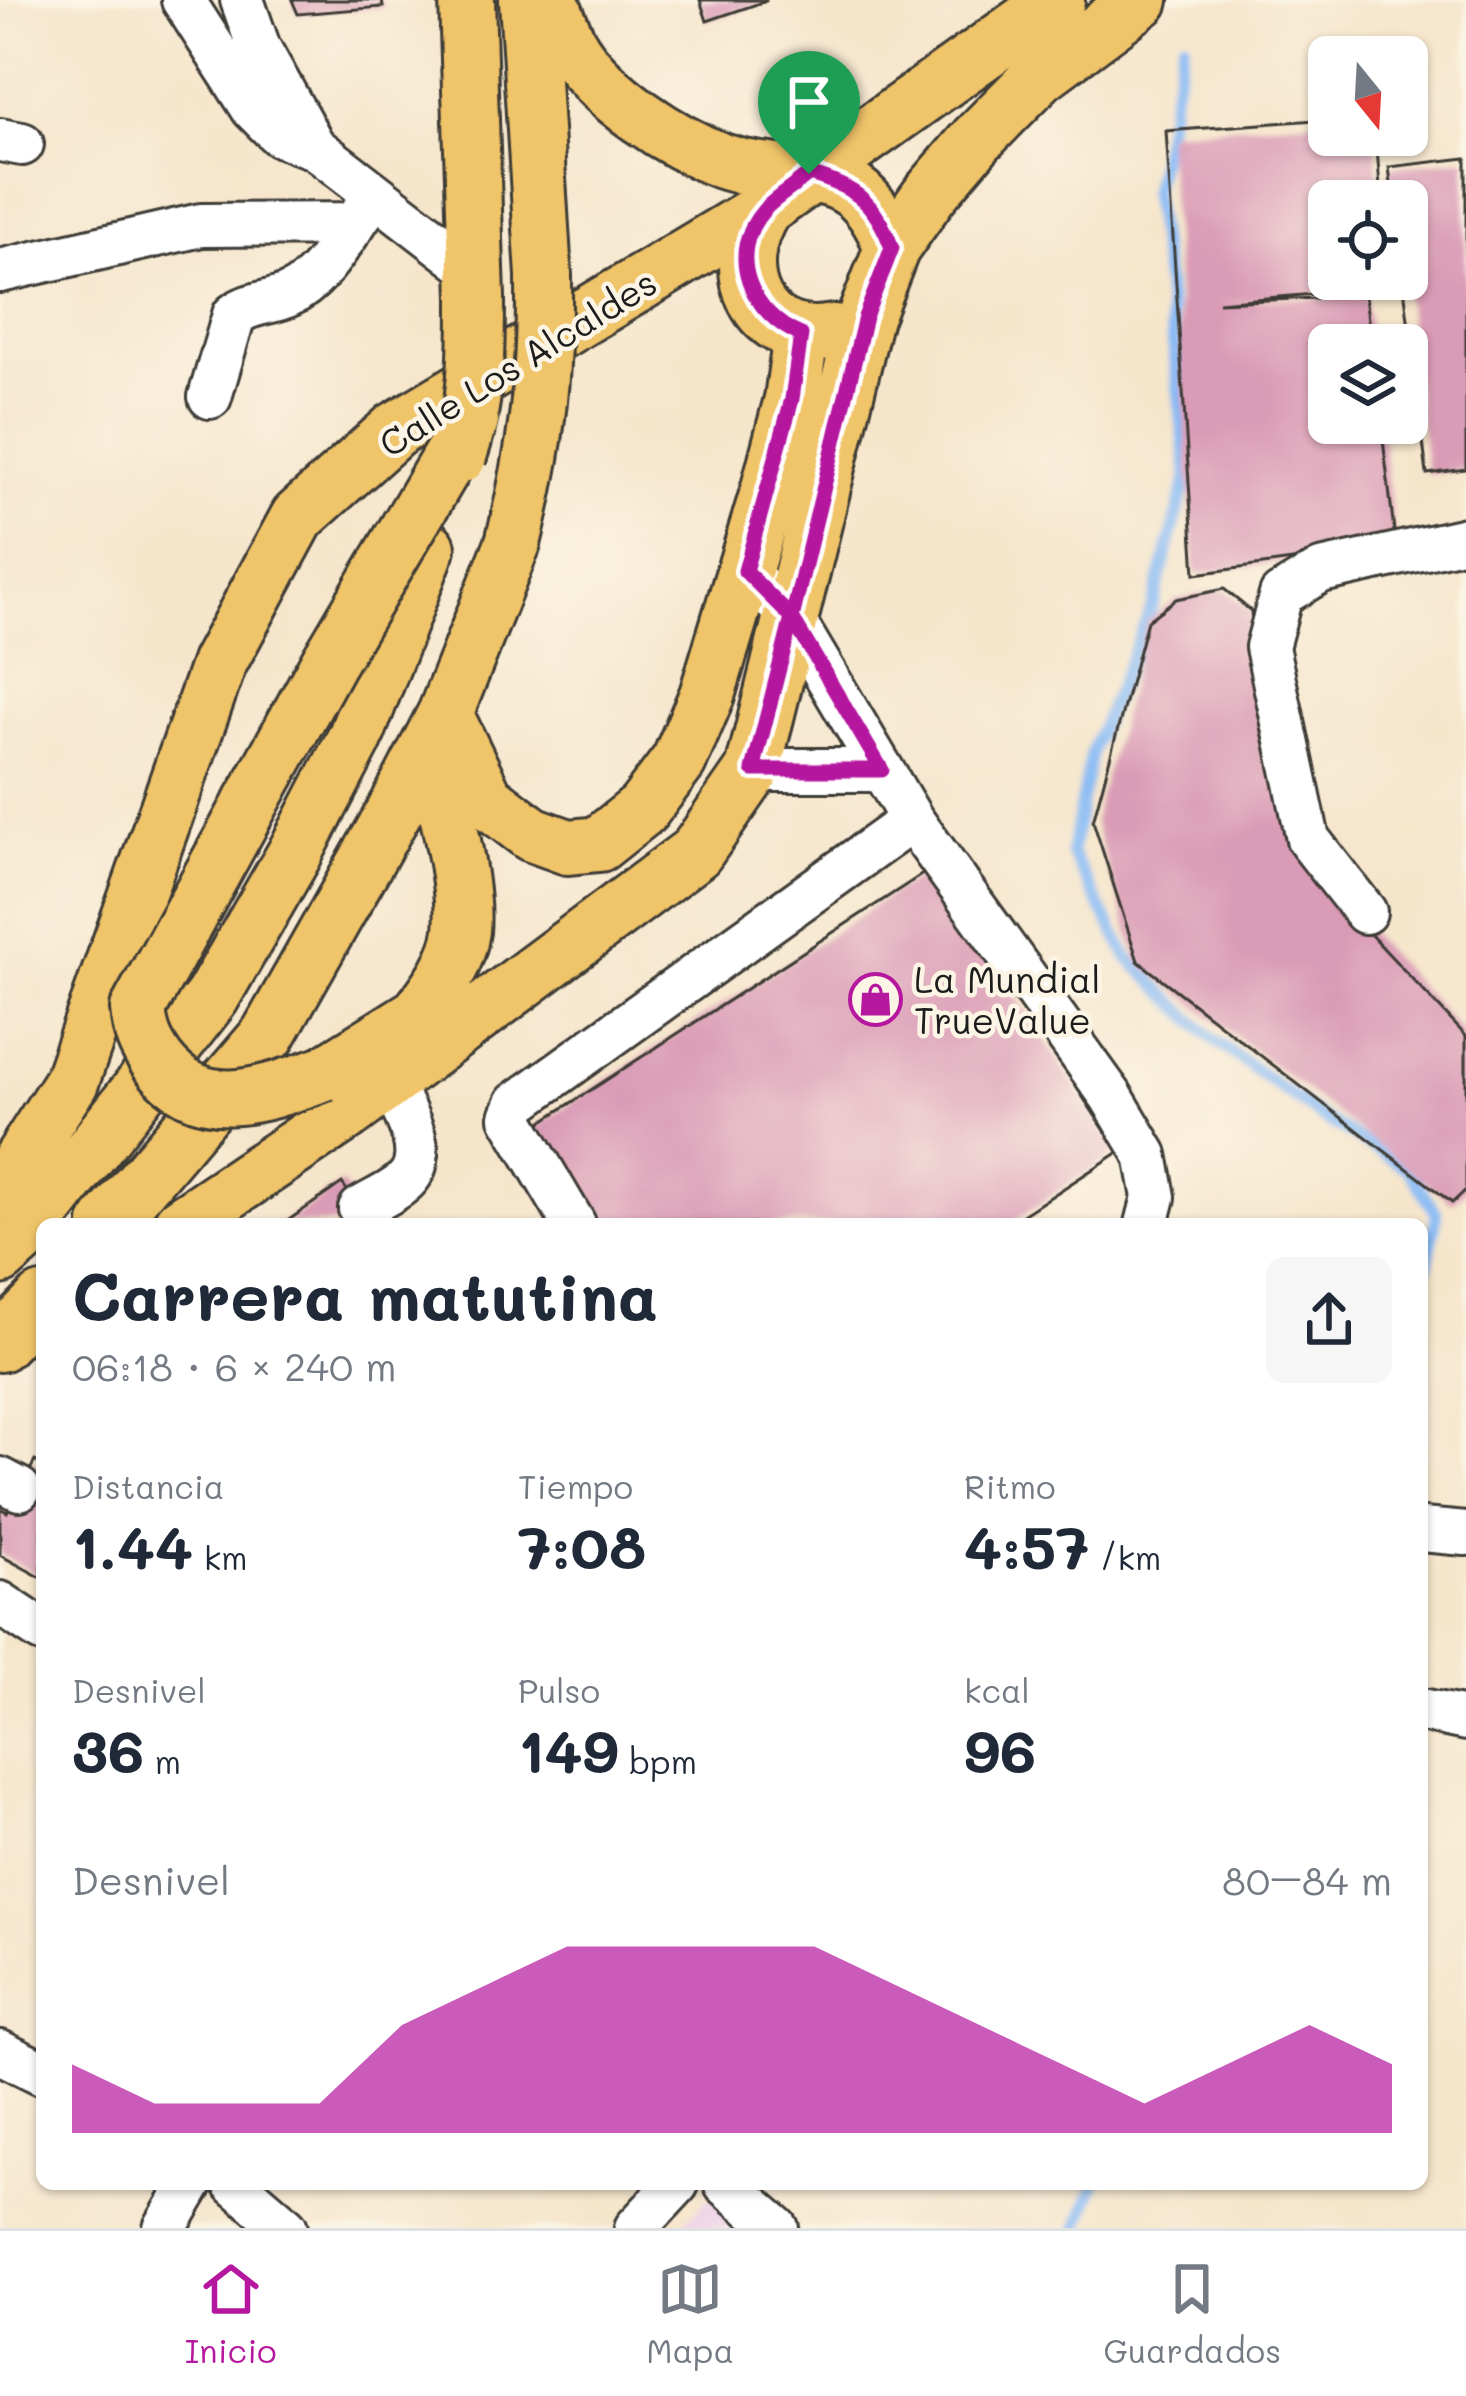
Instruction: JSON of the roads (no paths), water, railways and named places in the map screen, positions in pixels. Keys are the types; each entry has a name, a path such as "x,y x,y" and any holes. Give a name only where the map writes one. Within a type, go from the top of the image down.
{"main road":[{"path":"39,1218 212,997 355,738 428,548 471,421 477,360 467,0"},
{"path":"112,1218 268,1035 438,728 513,543 537,434 545,366 527,0"},
{"path":"550,0 574,52 633,113 724,161 838,182 863,198 882,220 892,248"},
{"name":"Calle Los Alcaldes","path":"0,1192 71,1082 219,663 298,517 395,430 764,209 1057,0"},
{"path":"192,1218 389,1081 697,853 753,770 865,317 892,248 965,153 1040,75 1141,0"},
{"path":"764,209 746,244 748,283 768,316 801,335 835,332 865,317"},
{"path":"438,728 486,799 532,834 568,847 599,844 643,808 679,761 706,695 792,399 801,335"},
{"path":"471,421 328,663 138,1009 148,1048 167,1073 190,1091 235,1100 326,1073 629,870 707,782 789,629"},
{"path":"418,1015 448,974 461,931 438,728"},
{"path":"0,1257 36,1221"}],"street":[{"path":"183,0 253,110 279,134 314,147"},
{"path":"242,0 260,48 314,147 364,210 476,285"},
{"path":"0,271 201,225 364,210"},
{"path":"210,397 234,315 244,307 290,295 309,281 364,210"},
{"path":"1365,912 1308,839 1268,647 1276,613 1281,596 1321,571 1466,539"},
{"path":"745,571 789,629 912,820 1111,1096 1146,1155 1154,1197 1149,1218"},
{"path":"753,770 882,770"},
{"path":"570,1218 511,1117 517,1103 912,820"},
{"path":"360,1209 408,1179 416,1160 416,1144 389,1081"},
{"path":"1428,1531 1466,1534"},
{"path":"0,1603 36,1627"},
{"path":"1428,1711 1466,1719"},
{"path":"0,2052 36,2070"},
{"path":"166,2228 188,2190"},
{"path":"242,2190 286,2228"},
{"path":"636,2228 671,2190"},
{"path":"733,2190 777,2228"}],"waterway":[{"path":"1184,43 1152,194 1188,475 1154,602 1092,749 1071,853 1128,958 1216,1042 1321,1117 1408,1169 1437,1214 1428,1261"},
{"path":"1079,2228 1093,2190"}],"place":[{"name":"La Mundial TrueValue","path":"875,999"}]}
